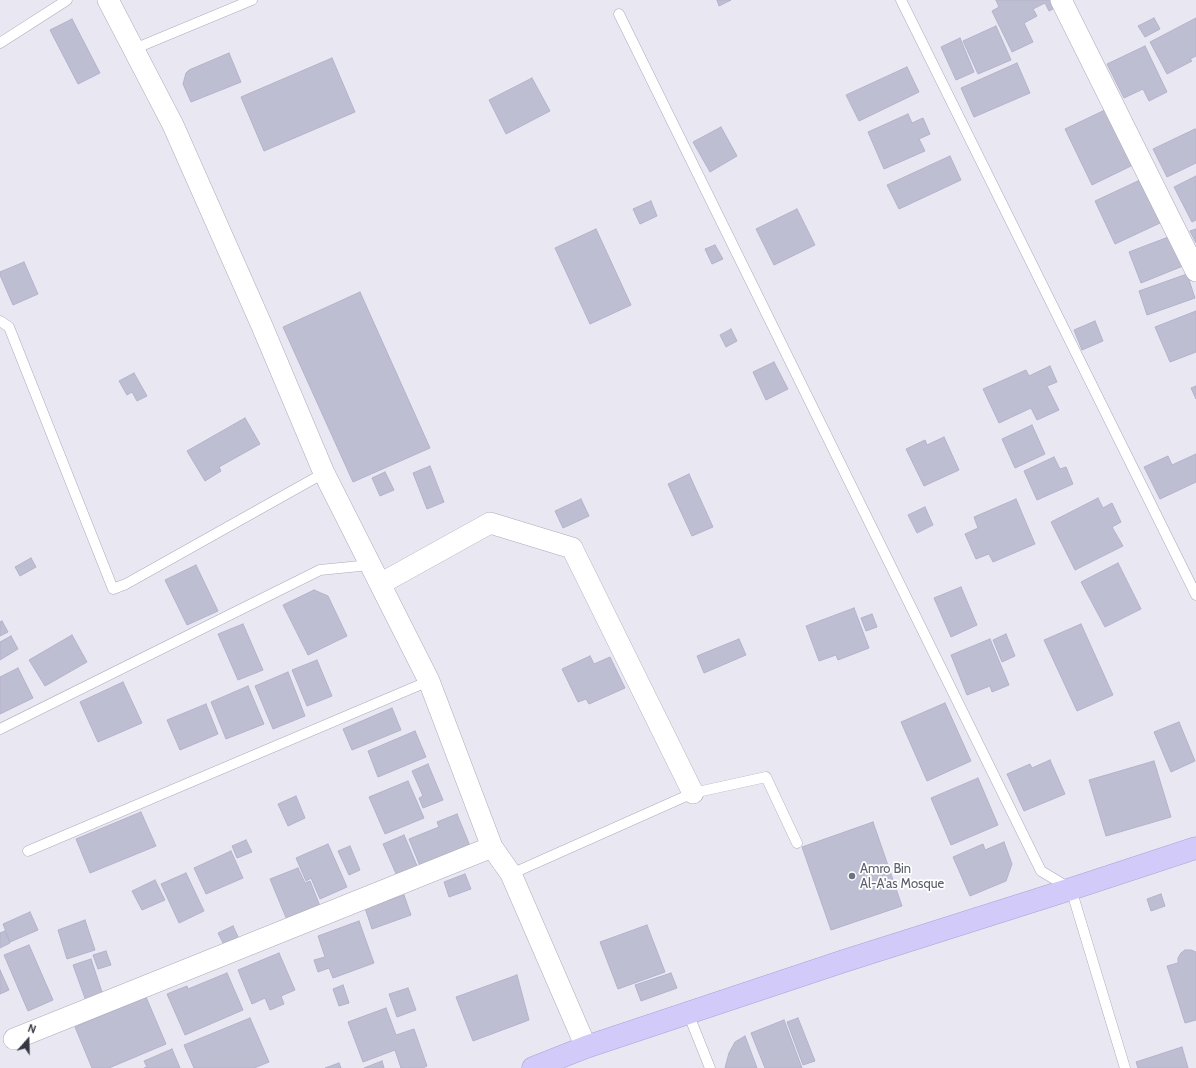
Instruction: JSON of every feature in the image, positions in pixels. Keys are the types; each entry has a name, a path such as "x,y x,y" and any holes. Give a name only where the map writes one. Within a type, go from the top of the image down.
{"street":[{"path":"108,0 173,125 259,318 324,473 429,681 492,847 510,874 586,1047"},
{"path":"1061,0 1196,271"},
{"path":"380,584 490,523 572,548 693,793"},
{"path":"14,1039 492,847"},
{"path":"533,1068 586,1047 844,961 1196,848"}],"lane":[{"path":"0,43 67,0"},
{"path":"134,49 252,0"},
{"path":"901,0 1196,594"},
{"path":"619,14 1041,871 1071,889 1125,1068"},
{"path":"0,321 9,327 113,589 126,584 324,473"},
{"path":"0,729 320,570 370,565"},
{"path":"28,851 429,681"},
{"path":"510,874 693,793 766,777 797,843"},
{"path":"688,1013 710,1068"}],"building":[{"path":"717,0 731,0 719,6"},
{"path":"996,0 1051,0 1055,8 1049,11 1045,3 1033,9 1037,16 1024,23 1033,42 1012,52 992,11 999,7"},
{"path":"1154,18 1160,29 1145,37 1138,26"},
{"path":"1196,18 1196,56 1190,59 1192,61 1167,74 1150,42"},
{"path":"72,19 100,73 78,84 50,30"},
{"path":"996,26 1011,60 978,74 963,41"},
{"path":"960,38 974,72 956,80 941,47"},
{"path":"1145,46 1167,92 1149,101 1143,89 1124,98 1107,64"},
{"path":"229,53 241,82 191,102 183,84 186,73 189,70"},
{"path":"332,58 355,112 264,151 241,97"},
{"path":"1017,63 1030,93 974,117 961,88"},
{"path":"907,67 919,92 859,121 846,95"},
{"path":"532,78 550,111 506,134 489,100"},
{"path":"1105,110 1133,165 1092,185 1065,129"},
{"path":"908,114 912,123 923,118 930,134 919,139 925,151 884,169 868,132"},
{"path":"721,127 737,156 710,172 693,142"},
{"path":"1195,129 1196,163 1167,177 1153,149"},
{"path":"950,156 961,180 899,209 887,185"},
{"path":"1196,176 1196,220 1192,222 1174,187"},
{"path":"1140,180 1160,223 1115,244 1095,201"},
{"path":"651,201 657,216 640,224 633,209"},
{"path":"797,209 815,245 774,265 756,229"},
{"path":"596,229 631,305 590,324 555,248"},
{"path":"1196,229 1196,243 1190,231"},
{"path":"1171,236 1183,266 1141,283 1129,252"},
{"path":"715,245 723,259 712,264 705,249"},
{"path":"24,262 38,294 13,305 0,272"},
{"path":"1187,274 1195,298 1147,315 1139,291"},
{"path":"360,292 430,448 353,482 283,327"},
{"path":"1196,311 1196,352 1170,362 1155,327"},
{"path":"1095,321 1103,341 1082,350 1074,330"},
{"path":"731,329 737,341 726,347 720,335"},
{"path":"774,362 788,389 766,400 753,372"},
{"path":"1050,366 1057,382 1047,386 1059,410 1037,420 1031,408 999,423 983,389 1026,370 1029,376"},
{"path":"134,373 147,396 137,401 132,392 127,395 119,381"},
{"path":"1196,386 1196,399 1191,388"},
{"path":"245,418 260,444 219,467 221,471 205,481 187,451"},
{"path":"1032,425 1045,454 1015,468 1002,439"},
{"path":"944,437 959,470 924,486 906,449 925,440 927,445"},
{"path":"1196,454 1196,482 1160,499 1144,467 1168,456 1172,465"},
{"path":"1054,457 1060,469 1066,467 1073,484 1037,500 1024,471"},
{"path":"430,466 444,502 427,509 413,473"},
{"path":"385,472 394,490 380,496 372,478"},
{"path":"689,474 713,527 692,536 668,484"},
{"path":"1098,498 1103,508 1112,503 1121,522 1112,527 1123,546 1075,570 1051,522"},
{"path":"581,499 589,516 563,528 555,511"},
{"path":"1016,499 1035,544 993,562 989,554 976,559 965,534 978,528 974,517"},
{"path":"925,507 933,525 917,533 908,515"},
{"path":"31,558 36,567 20,576 15,567"},
{"path":"1118,563 1141,609 1105,627 1081,582"},
{"path":"196,565 218,611 187,625 165,580"},
{"path":"961,587 977,625 951,637 934,598"},
{"path":"314,590 328,596 347,636 308,655 283,605"},
{"path":"854,608 869,648 838,660 836,655 819,661 806,626"},
{"path":"872,614 877,627 866,631 861,618"},
{"path":"2,621 8,632 0,636 0,622"},
{"path":"243,624 263,670 238,680 218,634"},
{"path":"1081,624 1113,695 1077,711 1044,640"},
{"path":"1006,634 1015,656 1002,662 993,640"},
{"path":"72,635 87,662 45,686 29,660"},
{"path":"11,636 18,649 0,660 0,642"},
{"path":"739,639 746,655 704,673 697,656"},
{"path":"990,639 1009,685 992,692 990,686 967,695 951,655"},
{"path":"590,656 594,664 610,657 625,688 589,704 586,699 578,702 562,669"},
{"path":"317,660 332,696 307,706 292,670"},
{"path":"18,668 33,698 0,714 0,677"},
{"path":"288,672 305,716 273,729 255,686"},
{"path":"123,682 142,723 98,742 80,702"},
{"path":"248,686 264,724 226,739 211,702"},
{"path":"945,703 971,761 927,781 901,722"},
{"path":"206,704 218,734 180,750 167,720"},
{"path":"392,708 401,730 352,750 343,729"},
{"path":"1179,722 1195,761 1171,772 1154,732"},
{"path":"415,731 426,757 378,777 368,751"},
{"path":"1050,760 1065,794 1024,811 1007,774 1030,764 1032,768"},
{"path":"1154,761 1171,817 1106,836 1089,780"},
{"path":"428,764 443,800 423,808 419,798 423,796 412,771"},
{"path":"978,778 998,825 951,845 931,798"},
{"path":"408,781 424,818 385,834 369,797"},
{"path":"296,796 305,818 288,826 278,804"},
{"path":"141,812 156,846 90,873 76,839"},
{"path":"457,814 470,846 420,866 409,839 439,827 437,822"},
{"name":"Amro Bin Al-A'as Mosque","path":"873,822 902,906 831,930 802,847"},
{"path":"404,835 418,868 397,876 383,844"},
{"path":"246,840 252,852 237,858 232,846"},
{"path":"1004,842 1012,864 1006,881 970,896 953,857 983,844 985,850"},
{"path":"328,844 347,887 320,899 311,878 306,881 296,858"},
{"path":"350,846 360,870 349,875 338,851"},
{"path":"231,851 243,878 206,894 194,868"},
{"path":"298,868 305,883 310,881 320,906 287,920 270,879"},
{"path":"186,873 204,911 179,923 161,884"},
{"path":"465,874 471,889 449,897 444,882"},
{"path":"155,880 165,900 142,910 132,891"},
{"path":"1161,894 1165,906 1151,911 1147,899"},
{"path":"404,895 411,915 372,929 365,908"},
{"path":"30,912 38,930 10,942 3,924"},
{"path":"85,920 95,950 67,959 58,930"},
{"path":"359,921 374,963 333,978 329,968 318,972 314,960 325,957 318,936"},
{"path":"647,925 665,972 618,989 600,942"},
{"path":"233,926 240,941 226,949 218,933"},
{"path":"5,931 10,943 0,948 0,933"},
{"path":"29,945 53,1000 28,1011 4,955"},
{"path":"1185,950 1196,952 1196,1020 1185,1023 1167,966 1178,963 1178,958"},
{"path":"106,951 111,965 98,969 93,955"},
{"path":"279,953 295,990 281,996 284,1004 270,1010 265,998 252,1004 238,970"},
{"path":"91,959 103,995 86,1001 73,965"},
{"path":"0,970 9,990 0,994"},
{"path":"227,973 243,1010 185,1035 167,994 187,986 188,989"},
{"path":"671,973 677,988 641,1001 635,985"},
{"path":"517,975 529,1020 473,1041 456,997"},
{"path":"343,985 349,1003 339,1006 333,989"},
{"path":"408,988 416,1010 397,1017 389,994"},
{"path":"146,997 166,1044 109,1068 92,1068 75,1027"},
{"path":"386,1008 396,1035 414,1029 427,1066 423,1068 401,1068 395,1050 363,1062 348,1022"},
{"path":"250,1018 269,1062 254,1068 194,1068 184,1045"},
{"path":"798,1018 815,1061 803,1065 787,1022"},
{"path":"784,1020 802,1068 765,1068 751,1033"},
{"path":"745,1036 757,1068 725,1068 729,1053 735,1042"},
{"path":"1182,1047 1188,1068 1138,1068 1136,1062"},
{"path":"172,1049 180,1068 144,1068 147,1067 144,1061"},
{"path":"382,1061 384,1068 364,1068"},
{"path":"339,1063 341,1068 325,1068"}],"place":[{"name":"Amro Bin Al-A'as Mosque","path":"852,876"}]}
